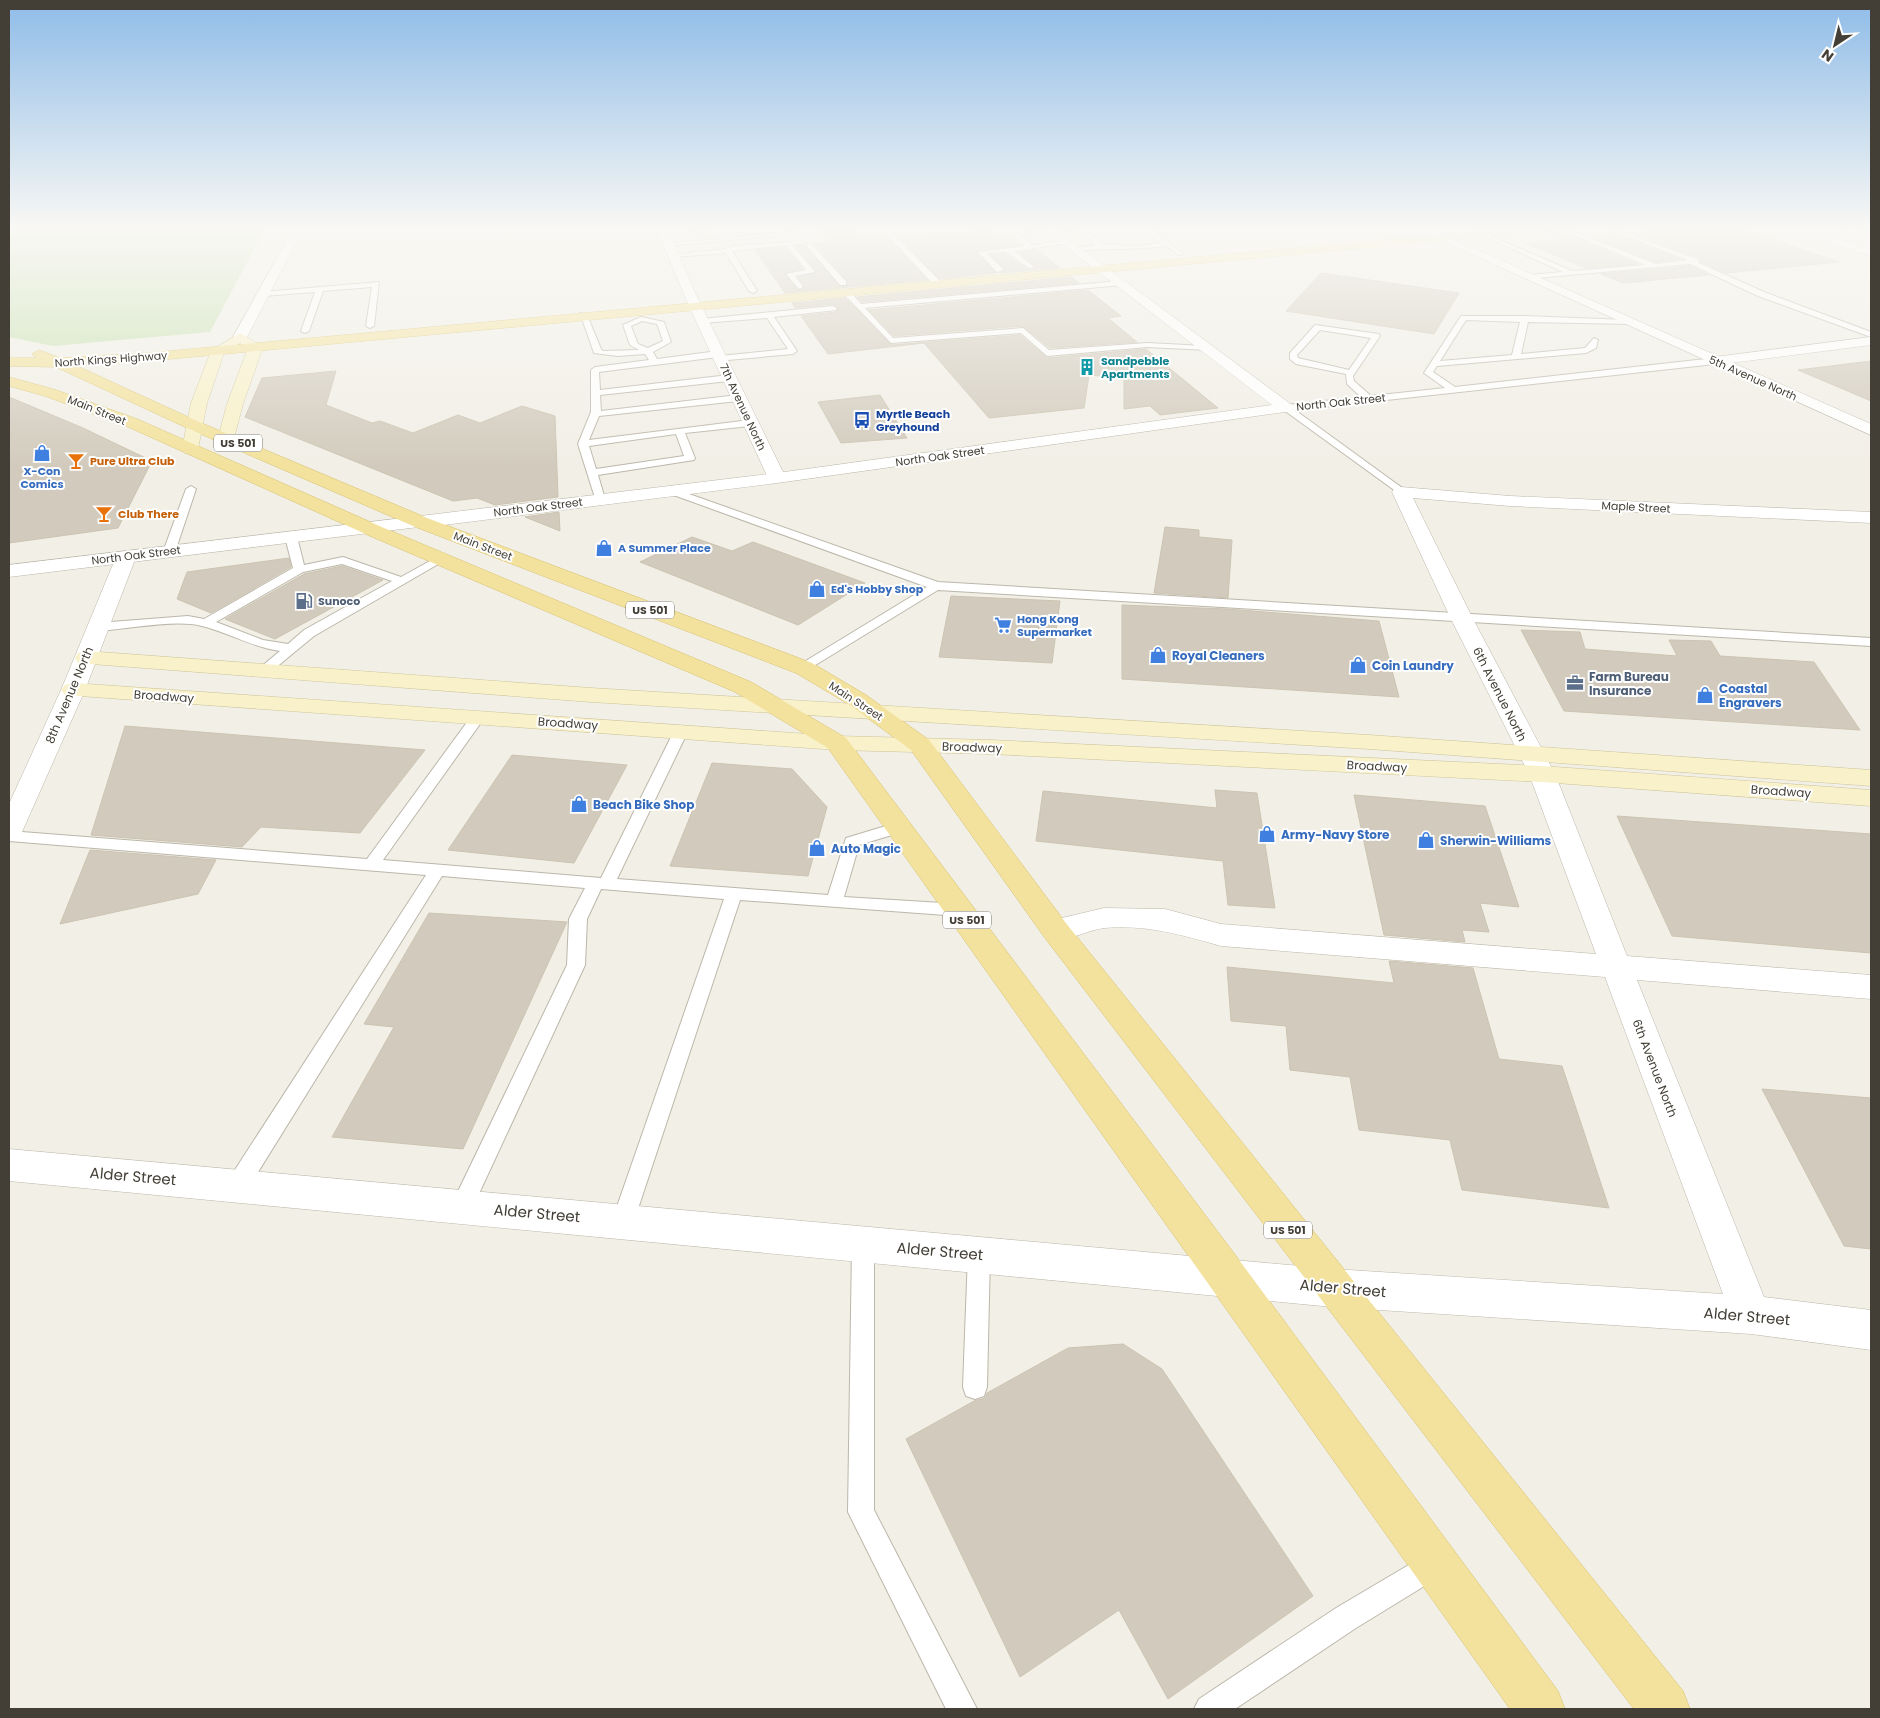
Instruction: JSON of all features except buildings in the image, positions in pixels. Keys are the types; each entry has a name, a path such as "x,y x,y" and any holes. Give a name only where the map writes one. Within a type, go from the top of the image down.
{"main road":[{"name":"North Kings Highway","path":"9,352 39,354 612,307"},
{"name":"North Kings Highway","path":"9,362 57,363 256,347 583,316 641,314 668,307"},
{"path":"190,449 193,425 218,350 240,337 256,347 235,404 226,438"},
{"name":"Main Street","path":"39,354 193,425 420,522 804,668 858,700 920,745"},
{"name":"Main Street","path":"9,381 51,392 190,449 368,528 743,687 837,743"},
{"name":"Broadway","path":"86,658 775,706 874,711 1536,764 1871,798"},
{"name":"Broadway","path":"73,690 837,743 1536,764 1871,778"},
{"name":"US 501","path":"837,743 1228,1277 1540,1709"},
{"name":"US 501","path":"920,745 1055,930 1333,1288 1665,1709"}],"street":[{"path":"240,337 256,307"},
{"name":"7th Avenue North","path":"695,307 776,478"},
{"name":"6th Avenue North","path":"1151,307 1286,408"},
{"name":"5th Avenue North","path":"1595,307 1871,430"},
{"name":"North Oak Street","path":"1714,361 1871,341"},
{"name":"North Oak Street","path":"9,571 776,478 1286,408"},
{"name":"6th Avenue North","path":"1402,492 1461,617 1536,764 1750,1315"},
{"name":"Maple Street","path":"1402,492 1510,501 1871,517"},
{"name":"8th Avenue North","path":"9,832 73,690 126,557"},
{"path":"1055,930 1104,918 1165,920 1221,935 1871,987"},
{"name":"Alder Street","path":"9,1165 1333,1288 1750,1315 1871,1330"}],"lane":[{"path":"305,331 314,307"},
{"path":"370,326 373,307"},
{"path":"860,307 891,341 1023,330 1047,354 1147,345 1206,348"},
{"path":"1796,307 1871,335"},
{"path":"702,321 832,308"},
{"path":"583,316 597,352 617,354 648,351 663,345 667,342 660,322 641,314 627,325 634,345 648,351 654,362"},
{"path":"600,499 583,444 595,414 595,370 654,362 793,351 769,315"},
{"path":"1454,390 1428,373 1464,318 1628,322"},
{"path":"1516,357 1525,318"},
{"path":"1434,364 1586,350 1592,348 1597,328 1583,322"},
{"path":"1351,374 1299,362 1294,359 1293,355 1318,327 1376,336 1351,374 1350,382 1369,399"},
{"name":"North Oak Street","path":"1286,408 1714,361"},
{"path":"596,393 729,378"},
{"path":"595,414 738,398"},
{"name":"6th Avenue North","path":"1286,408 1402,492"},
{"path":"583,444 750,422"},
{"path":"591,472 690,458 679,431"},
{"path":"169,552 191,489"},
{"path":"672,491 936,586 1871,642"},
{"path":"291,537 300,569"},
{"path":"263,671 289,648 340,616 363,597 402,581 441,559"},
{"path":"206,623 300,569 343,560 402,581"},
{"path":"300,569 316,576"},
{"path":"804,668 936,586"},
{"path":"268,587 284,592"},
{"path":"239,604 252,609"},
{"path":"327,610 340,616"},
{"path":"98,627 188,620 206,623 260,644 289,648"},
{"path":"295,628 309,634"},
{"path":"371,865 478,717"},
{"path":"462,1206 576,964 578,919 601,883 681,731"},
{"path":"834,902 852,842 899,827"},
{"path":"9,836 834,902 959,910"},
{"path":"237,1186 438,870"},
{"path":"623,1221 734,894"},
{"path":"863,1245 861,1512 962,1709"},
{"path":"975,1387 979,1254"},
{"path":"1209,1709 1346,1618 1436,1563"}],"green space":[{"path":"9,307 223,307 210,332 53,346 9,337"}],"place":[{"name":"Sandpebble Apartments","path":"1087,367"},
{"name":"Myrtle Beach Greyhound","path":"862,420"},
{"name":"X-Con Comics","path":"42,453"},
{"name":"Pure Ultra Club","path":"76,461"},
{"name":"Club There","path":"104,514"},
{"name":"A Summer Place","path":"604,548"},
{"name":"Ed's Hobby Shop","path":"817,589"},
{"name":"Sunoco","path":"304,601"},
{"name":"Hong Kong Supermarket","path":"1003,625"},
{"name":"Royal Cleaners","path":"1158,655"},
{"name":"Coin Laundry","path":"1358,665"},
{"name":"Farm Bureau Insurance","path":"1575,683"},
{"name":"Coastal Engravers","path":"1705,695"},
{"name":"Beach Bike Shop","path":"579,804"},
{"name":"Army-Navy Store","path":"1267,834"},
{"name":"Sherwin-Williams","path":"1426,840"},
{"name":"Auto Magic","path":"817,848"}]}
